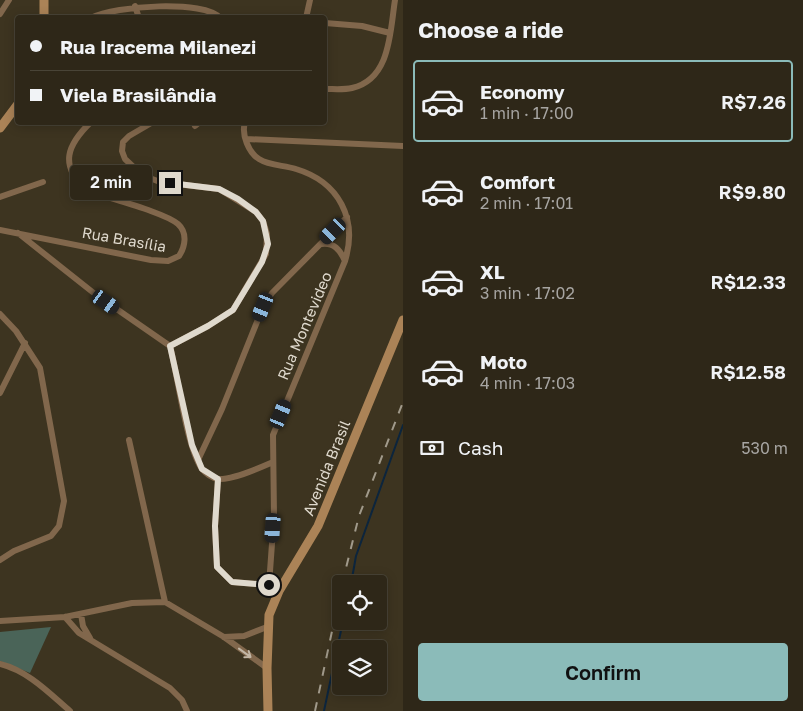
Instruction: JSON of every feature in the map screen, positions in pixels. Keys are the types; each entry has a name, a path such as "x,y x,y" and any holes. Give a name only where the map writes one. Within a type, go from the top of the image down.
{"main road":[{"path":"44,0 44,15"},
{"path":"0,128 15,108"},
{"name":"Avenida Brasil","path":"268,711 266,668 269,615 279,591 318,526 403,320"}],"street":[{"path":"0,14 9,0"},
{"path":"102,15 135,6 174,0 191,1 211,6 218,15"},
{"path":"307,15 310,0"},
{"path":"327,89 352,88 372,78 383,64 388,50 395,0"},
{"path":"135,6 138,15"},
{"path":"327,23 362,26 390,33"},
{"name":"Rua Brasília","path":"0,230 151,260 168,261 179,256 185,241 184,233 178,224 166,217 86,190 79,183 72,171 69,151 74,141 88,125"},
{"path":"148,125 123,142 123,155 131,166 151,180 219,189 256,212 263,221 267,234 266,254 233,310 170,346"},
{"name":"Rua Montevideo","path":"244,125 246,139 253,154 260,160 312,175 336,196 347,216 350,244 346,261 281,414 272,442 274,516 269,585"},
{"path":"246,139 403,146"},
{"path":"0,197 43,182"},
{"path":"198,460 226,400 263,307 284,278 347,216"},
{"path":"17,232 95,294 170,346 192,445 198,460 207,474 218,479 247,473 273,462"},
{"path":"319,245 328,243 336,247 346,261"},
{"path":"0,314 25,343 35,358 43,378 63,493 63,515 59,526 51,536 14,551 0,560"},
{"path":"0,393 25,343"},
{"path":"129,440 165,602"},
{"path":"218,479 215,526 217,567 232,582 269,585 279,591"},
{"path":"0,620 65,617 132,604 165,602 224,637 266,668"},
{"path":"81,614 83,626 90,639"},
{"path":"65,617 79,633 170,688 182,700 187,711"},
{"path":"224,637 244,636 267,627"},
{"path":"0,664 19,670 70,711"}],"green space":[{"path":"51,627 30,673 0,661 0,632"}],"waterway":[{"path":"353,575 356,556 403,425"},
{"path":"324,711 341,630"}],"railway":[{"path":"344,575 359,516 403,402"},
{"path":"315,711 332,630"}],"route":[{"path":"170,183 219,189 238,199 256,212 263,221 267,234 266,254 248,288 233,310 170,346 178,375 192,445 202,469 207,474 218,479 215,526 215,558 217,567 232,582 269,585"}]}
